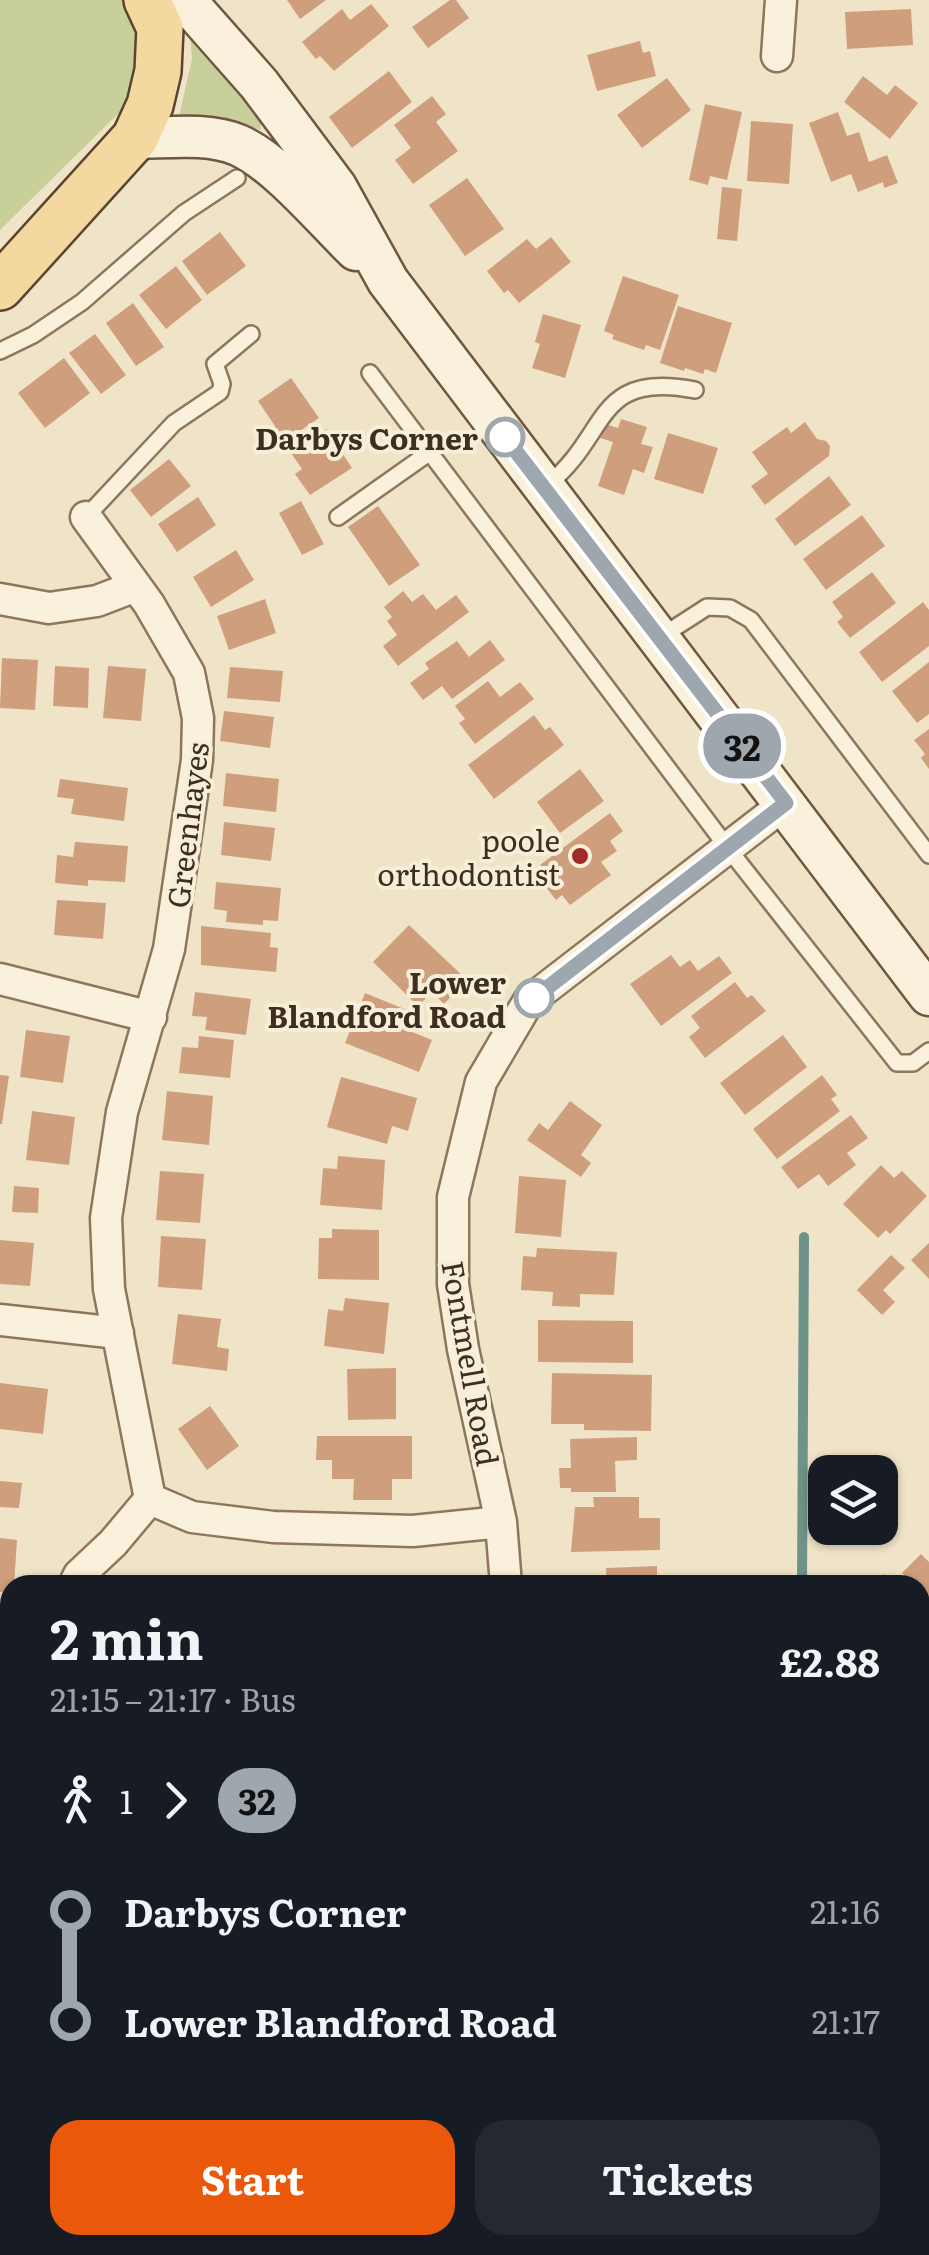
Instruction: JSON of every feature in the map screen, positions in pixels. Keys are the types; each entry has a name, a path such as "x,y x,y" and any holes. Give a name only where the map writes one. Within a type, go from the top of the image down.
{"main road":[{"path":"0,287 135,138 150,105 158,71 160,28 147,0"},
{"path":"185,0 259,84 336,187 388,281"},
{"path":"135,138 199,138 238,145 280,174 388,281 929,995"}],"street":[{"path":"777,56 781,0"},
{"name":"Greenhayes","path":"86,516 136,586 189,673 198,718 197,760 169,949 122,1112 108,1190 109,1289 150,1499"},
{"path":"0,599 49,608 97,601 136,586"},
{"name":"Fontmell Road","path":"505,1575 501,1522 463,1350 453,1268 453,1197 481,1082 528,1002 786,803"},
{"path":"0,979 151,1017"},
{"path":"0,1320 118,1333"},
{"path":"83,1575 150,1499 192,1517 273,1527 413,1531 501,1522"}],"lane":[{"path":"0,351 82,302 184,213 236,178"},
{"path":"86,516 174,422 220,392 222,384 215,364 251,334"},
{"path":"370,373 727,847 898,1063 913,1063 929,1052"},
{"path":"544,487 569,468 604,412 623,394 656,385 695,390"},
{"path":"338,517 430,452"},
{"path":"658,638 708,607 741,612 751,620 929,855"}],"green space":[{"path":"0,0 130,0 140,56 123,109 0,230"},
{"path":"189,24 260,116 261,130 237,122 179,116 192,59"}],"building":[{"path":"287,0 326,0 300,19"},
{"path":"450,0 456,0 469,18 428,48 412,27"},
{"path":"371,4 389,26 334,71 320,56 316,59 302,42 342,9 350,20"},
{"path":"911,9 913,45 847,49 845,12"},
{"path":"640,41 643,53 650,51 656,76 597,91 587,55"},
{"path":"389,71 412,102 352,148 329,117"},
{"path":"863,76 887,95 895,85 918,103 890,139 844,102"},
{"path":"667,78 691,110 642,148 617,115"},
{"path":"432,96 446,114 436,122 458,151 413,184 395,160 411,148 394,125"},
{"path":"705,104 742,112 727,180 710,176 708,185 689,180"},
{"path":"838,112 847,136 859,132 869,162 887,155 898,183 884,188 883,182 858,192 851,174 831,182 809,123"},
{"path":"751,121 793,124 789,184 747,181"},
{"path":"467,178 504,229 465,256 429,205"},
{"path":"722,187 742,189 737,241 717,239"},
{"path":"220,232 246,266 207,295 182,261"},
{"path":"551,237 571,262 519,303 508,290 504,293 487,271 527,239 536,249"},
{"path":"176,266 202,300 166,329 139,295"},
{"path":"623,276 679,295 660,350 646,345 644,350 612,339 614,335 604,331"},
{"path":"133,303 164,347 136,366 106,323"},
{"path":"678,306 732,323 716,373 705,369 703,374 685,368 684,371 660,363"},
{"path":"543,314 581,325 565,378 532,368 540,344 535,342"},
{"path":"95,334 126,375 101,394 69,353"},
{"path":"64,358 90,393 45,428 18,393"},
{"path":"291,378 319,418 272,450 261,435 275,426 258,401"},
{"path":"621,419 647,427 641,444 653,447 644,473 633,469 624,495 598,486 613,442 597,437 602,423 618,428"},
{"path":"805,422 817,439 830,446 829,456 765,505 751,486 768,474 752,452 787,427 791,433"},
{"path":"326,429 352,468 310,495 295,474 302,469 291,453"},
{"path":"668,433 718,448 703,494 654,479"},
{"path":"169,459 191,486 151,517 130,490"},
{"path":"829,476 851,505 795,546 775,519"},
{"path":"198,497 216,525 177,552 158,524"},
{"path":"301,501 324,544 302,555 279,513"},
{"path":"378,506 420,565 389,586 348,527"},
{"path":"862,515 885,546 826,590 803,559"},
{"path":"236,550 254,580 211,607 193,577"},
{"path":"872,572 896,603 850,638 837,622 843,617 832,602"},
{"path":"403,591 412,602 423,594 436,610 456,595 469,612 398,666 383,646 397,635 387,621 392,617 384,607"},
{"path":"265,599 276,633 229,650 217,616"},
{"path":"923,602 929,610 929,646 882,682 859,652"},
{"path":"490,640 505,660 452,699 442,686 423,700 410,683 429,669 425,663 457,641 469,657"},
{"path":"2,658 38,660 35,710 0,708"},
{"path":"929,662 929,714 917,723 892,691"},
{"path":"55,666 89,668 88,708 53,706"},
{"path":"108,666 146,669 141,721 103,718"},
{"path":"230,667 283,671 280,702 227,698"},
{"path":"488,681 500,697 520,682 534,699 475,744 459,723 465,719 455,706"},
{"path":"224,711 274,717 270,748 220,741"},
{"path":"534,715 564,745 494,799 468,765"},
{"path":"929,729 929,769 921,758 925,754 914,740"},
{"path":"580,769 604,801 560,833 537,802"},
{"path":"226,773 279,779 276,812 223,806"},
{"path":"60,779 128,788 124,821 71,814 74,799 57,797"},
{"name":"poole orthodontist","path":"610,813 623,831 610,841 617,851 601,862 611,875 570,905 562,895 556,900 542,882 549,877 540,865"},
{"path":"224,822 275,828 271,861 221,855"},
{"path":"75,842 128,846 125,882 88,880 88,886 55,883 57,855 73,857"},
{"path":"216,882 281,888 278,921 263,920 263,925 226,922 227,911 214,909"},
{"path":"57,900 106,903 103,939 54,935"},
{"path":"409,925 467,980 444,1004 432,992 418,1006 373,962"},
{"path":"201,926 271,933 270,947 278,948 276,972 201,965"},
{"path":"671,955 680,967 690,960 698,971 719,956 732,973 661,1026 630,984"},
{"path":"735,982 747,998 752,995 766,1011 705,1058 689,1037 700,1028 691,1016"},
{"path":"195,992 251,999 246,1035 205,1030 207,1017 192,1016"},
{"path":"365,993 419,1015 412,1032 432,1040 419,1072 345,1043"},
{"path":"26,1030 70,1036 63,1083 20,1077"},
{"path":"783,1035 807,1067 745,1115 720,1083"},
{"path":"199,1036 234,1040 230,1078 179,1073 182,1047 198,1048"},
{"path":"0,1075 9,1076 2,1124 0,1124"},
{"path":"822,1075 837,1095 831,1099 840,1111 777,1159 753,1129"},
{"path":"341,1077 417,1098 408,1131 392,1126 387,1144 327,1127"},
{"path":"167,1091 213,1096 209,1145 162,1140"},
{"path":"570,1101 602,1125 581,1155 591,1163 581,1177 527,1140 539,1123 548,1130"},
{"path":"32,1111 75,1117 69,1165 26,1160"},
{"path":"851,1115 868,1138 847,1153 856,1165 828,1186 819,1174 798,1189 781,1167"},
{"path":"338,1156 385,1160 382,1210 320,1205 323,1168 337,1169"},
{"path":"881,1165 894,1178 902,1171 927,1196 890,1234 886,1230 878,1238 843,1204"},
{"path":"160,1171 204,1174 200,1223 156,1220"},
{"path":"519,1176 566,1180 561,1237 515,1233"},
{"path":"14,1186 39,1188 38,1213 12,1212"},
{"path":"332,1229 379,1230 379,1280 318,1279 319,1238 332,1238"},
{"path":"161,1236 206,1239 202,1290 158,1287"},
{"path":"0,1240 34,1243 30,1286 0,1284"},
{"path":"929,1243 929,1279 911,1260"},
{"path":"537,1248 617,1252 614,1295 580,1294 580,1307 552,1306 553,1292 521,1290 523,1256 536,1257"},
{"path":"891,1255 905,1268 883,1290 895,1302 882,1315 857,1290"},
{"path":"345,1298 389,1303 384,1354 324,1346 328,1309 343,1311"},
{"path":"178,1314 221,1319 217,1347 229,1349 227,1371 172,1364"},
{"path":"538,1320 633,1321 633,1363 538,1362"},
{"path":"396,1368 396,1419 348,1420 347,1369"},
{"path":"552,1373 652,1375 651,1431 584,1430 584,1424 551,1424"},
{"path":"0,1383 48,1389 43,1434 0,1429"},
{"path":"210,1406 239,1446 207,1470 178,1429"},
{"path":"317,1436 412,1436 412,1479 392,1479 392,1500 353,1500 354,1479 332,1479 332,1460 316,1460"},
{"path":"637,1437 637,1460 615,1461 616,1492 571,1492 571,1488 560,1488 559,1468 571,1468 570,1439"},
{"path":"0,1481 22,1483 19,1508 0,1507"},
{"path":"593,1497 639,1497 639,1518 660,1518 660,1550 571,1552 575,1507 594,1507"},
{"path":"0,1538 17,1540 15,1575 0,1575"},
{"path":"921,1554 929,1562 929,1575 902,1573"},
{"path":"657,1566 657,1575 606,1575 606,1568"}],"waterway":[{"path":"802,1575 804,1237"}],"bus line":[{"name":"32","path":"505,437 786,803 534,998"}],"place":[{"name":"Darbys Corner","path":"505,437"},
{"name":"poole orthodontist","path":"580,856"},
{"name":"Lower Blandford Road","path":"534,998"}]}
